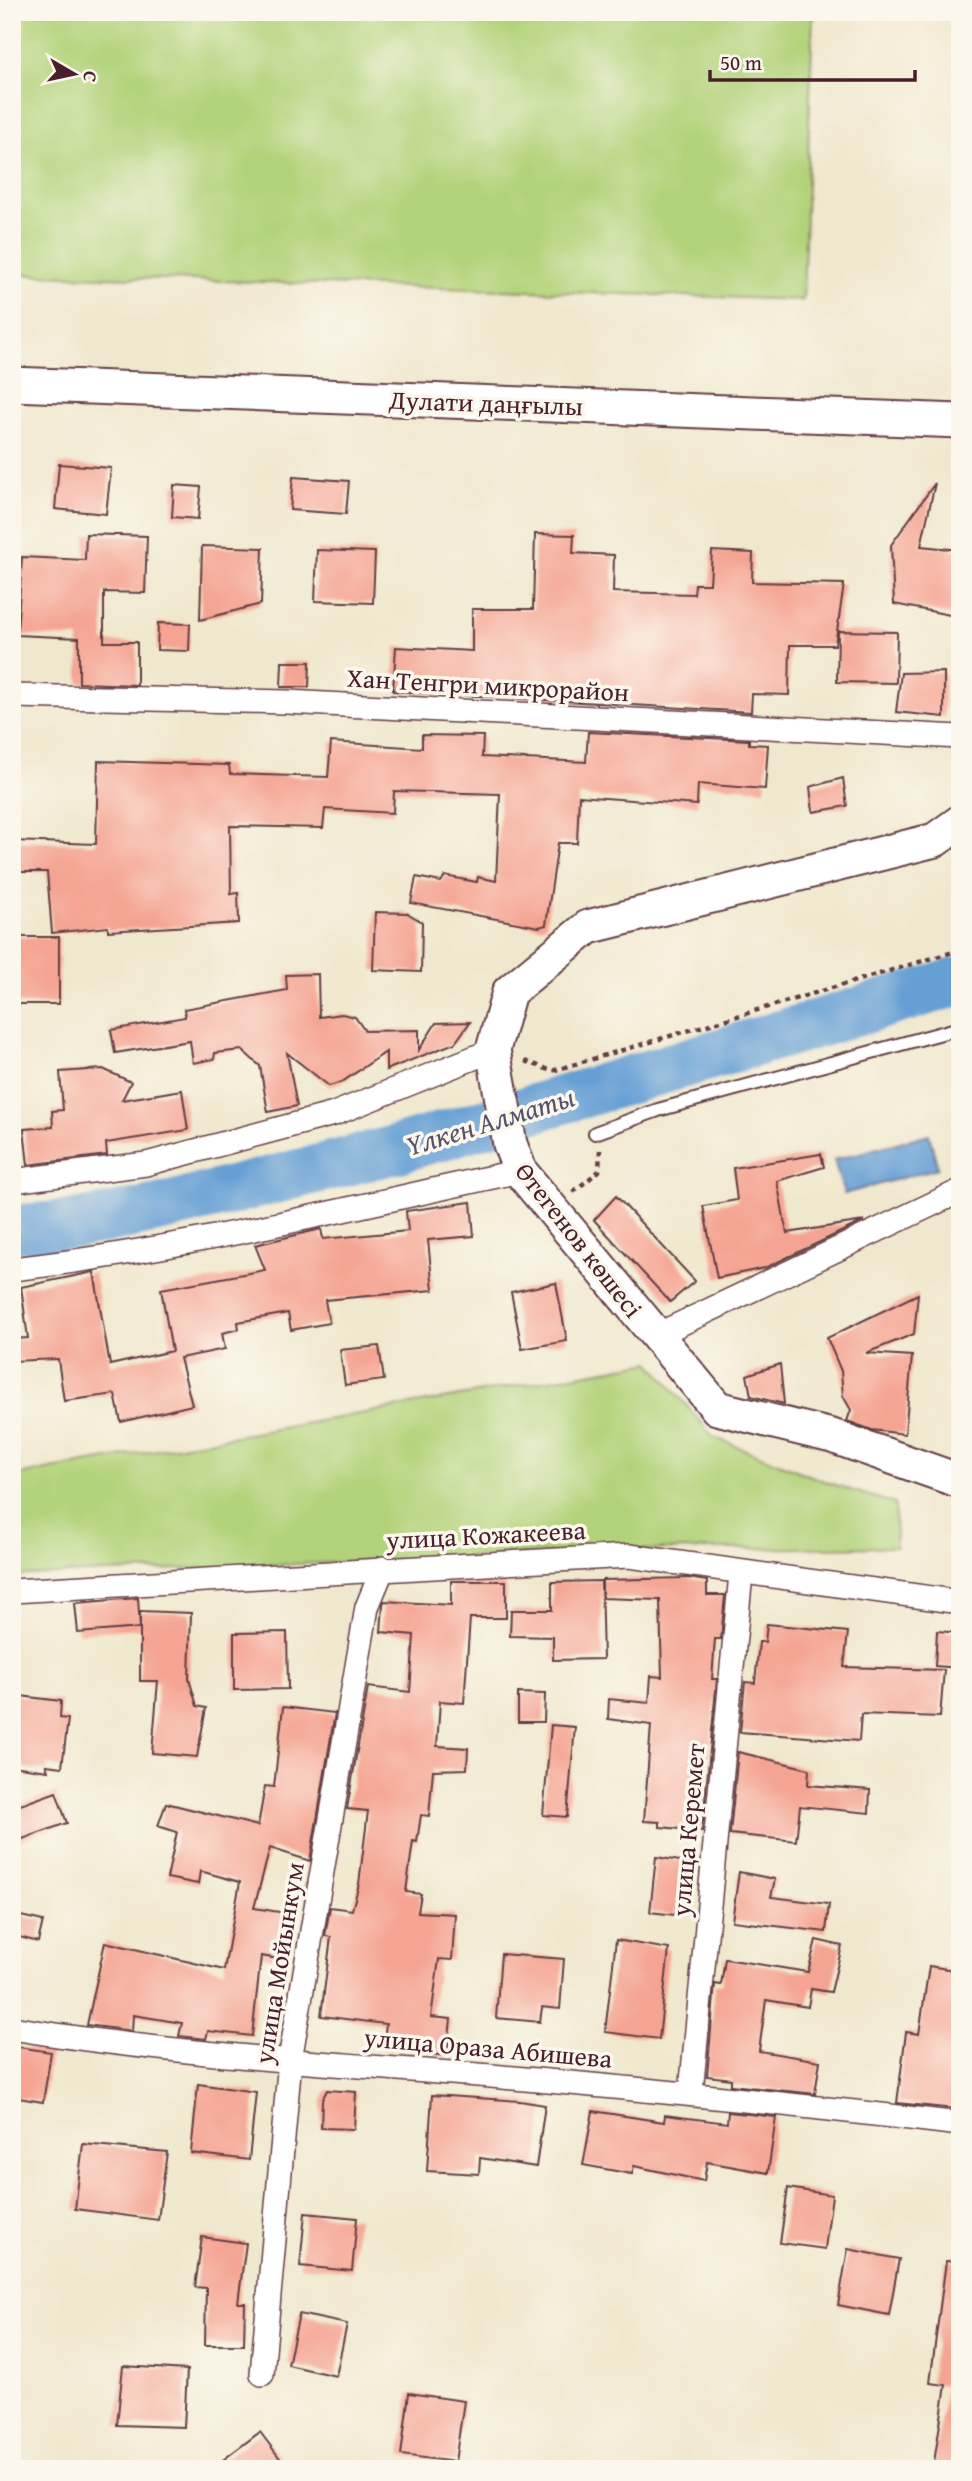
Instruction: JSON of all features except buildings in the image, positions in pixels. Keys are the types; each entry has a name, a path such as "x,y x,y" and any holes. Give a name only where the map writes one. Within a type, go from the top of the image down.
{"street":[{"name":"Дулати даңғылы","path":"12,384 960,421"},
{"name":"Хан Тенгри микрорайон","path":"12,696 287,702 960,737"},
{"name":"Өтегенов көшесі","path":"960,822 935,840 589,927 509,992 493,1050 497,1086 515,1157 551,1210 717,1408 832,1436 960,1481"},
{"path":"12,1181 146,1164 334,1114 493,1050"},
{"path":"12,1269 75,1262 203,1238 515,1157"},
{"path":"655,1336 960,1192"},
{"name":"улица Кожакеева","path":"12,1591 629,1556 741,1574 960,1602"},
{"name":"улица Мойынкум","path":"262,2374 290,2060 367,1607 383,1568"},
{"name":"улица Керемет","path":"691,2092 741,1574"},
{"name":"улица Ораза Абишева","path":"12,2028 76,2039 290,2060 691,2092 960,2124"}],"lane":[{"path":"595,1133 657,1110 960,1028"}],"path":[{"path":"493,1050 552,1071 960,950"},
{"path":"551,1210 599,1171 601,1154 595,1133"}],"green space":[{"path":"12,12 813,12 803,300 12,274"},
{"path":"650,1362 713,1437 829,1483 895,1504 896,1547 629,1550 12,1576 12,1476"}],"water":[{"path":"929,1134 938,1168 844,1194 834,1160"}],"waterway":[{"name":"Үлкен Алматы","path":"12,1229 78,1224 165,1207 401,1148 960,981"}]}
